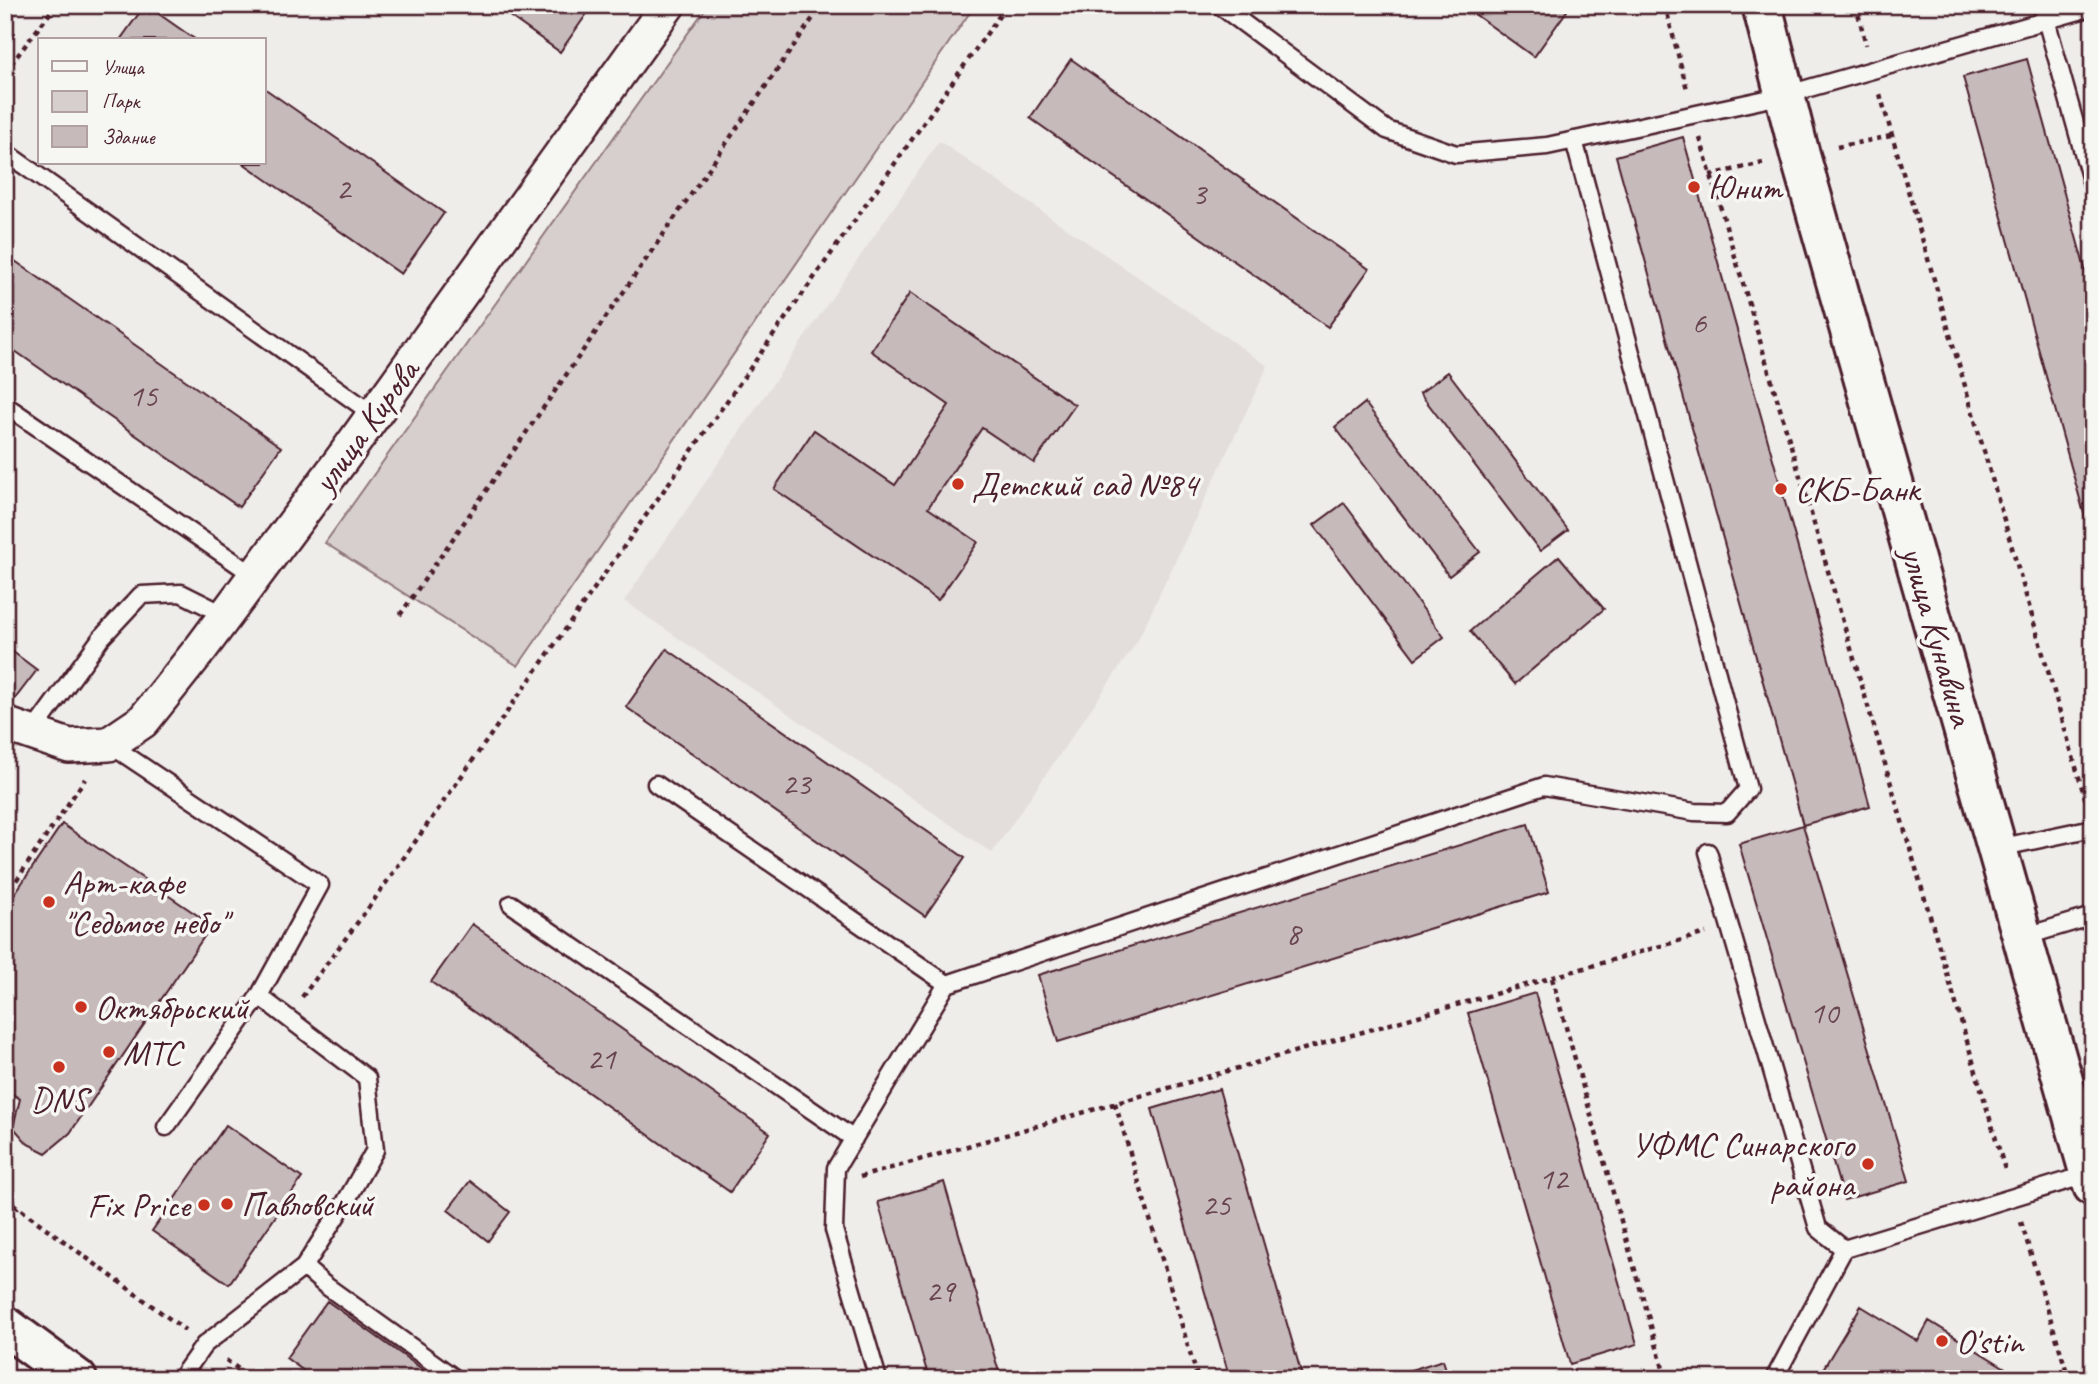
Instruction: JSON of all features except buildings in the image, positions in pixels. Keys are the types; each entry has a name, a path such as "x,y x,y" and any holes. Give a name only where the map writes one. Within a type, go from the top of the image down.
{"main road":[{"name":"улица Кунавина","path":"1762,5 1807,182 2091,1180"},
{"path":"5,1326 77,1379"}],"street":[{"name":"улица Кирова","path":"109,744 143,721 255,576 668,5"},
{"path":"19,729 69,746 109,744"}],"lane":[{"path":"1219,5 1387,130 1457,154 1547,146 1785,95 2044,13 2093,8"},
{"path":"2044,13 2093,188"},
{"path":"878,1379 834,1230 836,1168 947,984 1544,786 1694,812 1727,813 1748,789 1574,140"},
{"path":"5,152 374,415"},
{"path":"5,405 255,576"},
{"path":"19,729 141,595 181,593 225,615"},
{"path":"109,744 320,885 259,996 166,1127"},
{"path":"656,784 947,984"},
{"path":"1998,848 2091,829"},
{"path":"1707,852 1818,1228 1844,1249"},
{"path":"510,904 854,1139"},
{"path":"2023,937 2093,916"},
{"path":"180,1379 204,1345 304,1267 375,1150 367,1078 259,996"},
{"path":"1774,1379 1844,1249 2014,1197 2091,1180"},
{"path":"304,1267 456,1379"}],"path":[{"path":"5,72 56,5"},
{"path":"400,615 822,5"},
{"path":"288,1016 394,873 1007,5"},
{"path":"1665,5 1710,175 2068,1379"},
{"path":"1856,5 2087,802 2091,829"},
{"path":"5,897 109,744"},
{"path":"836,1184 1728,927"},
{"path":"1552,978 1666,1379"},
{"path":"1115,1103 1198,1379"},
{"path":"5,1198 252,1379"},
{"path":"5,1226 18,1207"}],"shaded area":[{"name":"Детский сад №84","path":"939,141 1268,366 1137,642 992,853 624,601"}],"green space":[{"path":"708,5 975,5 518,666 325,543"}],"place":[{"name":"Юнит","path":"1694,187"},
{"name":"Детский сад №84","path":"958,484"},
{"name":"СКБ-Банк","path":"1781,489"},
{"name":"Арт-кафе \"Седьмое небо\"","path":"49,902"},
{"name":"Октябрьский","path":"81,1007"},
{"name":"МТС","path":"109,1052"},
{"name":"DNS","path":"59,1067"},
{"name":"УФМС Синарского района","path":"1868,1164"},
{"name":"Павловский","path":"227,1204"},
{"name":"Fix Price","path":"204,1205"},
{"name":"O'stin","path":"1942,1341"}]}
